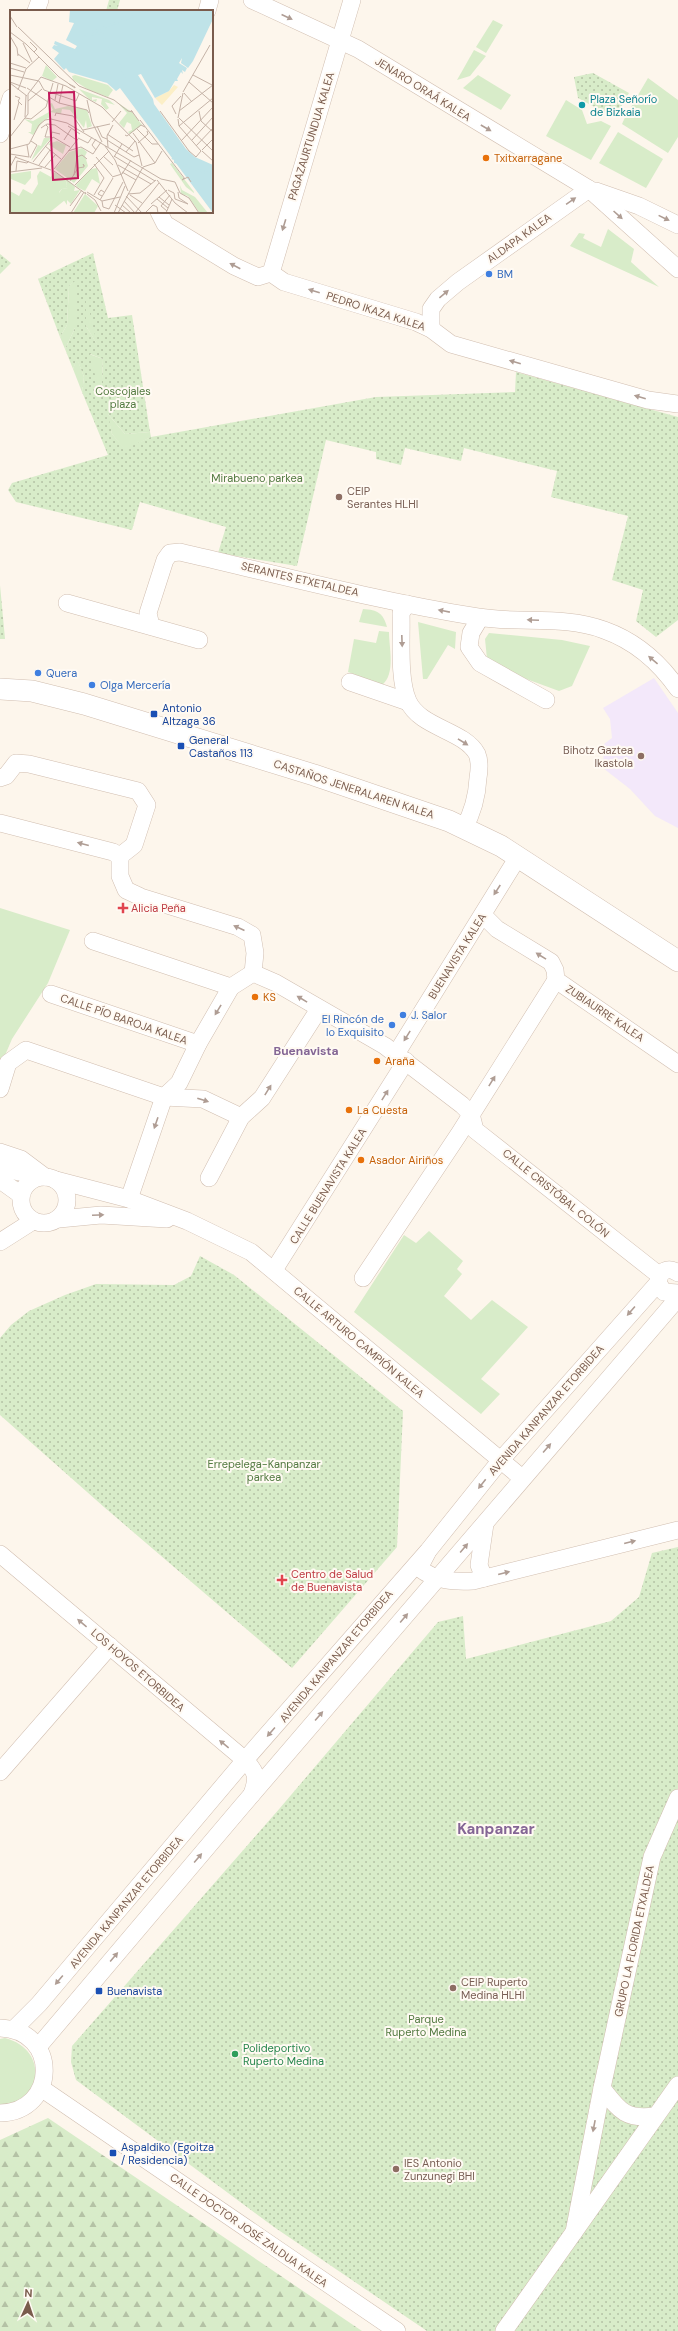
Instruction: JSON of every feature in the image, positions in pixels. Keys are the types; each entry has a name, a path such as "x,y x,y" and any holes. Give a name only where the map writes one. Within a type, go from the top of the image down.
{"street":[{"path":"36,10 40,0"},
{"path":"207,10 210,0"},
{"name":"JENARO ORAÁ KALEA","path":"252,0 358,49 589,189 678,269"},
{"name":"PAGAZAURTUNDUA KALEA","path":"271,273 352,0"},
{"path":"0,134 10,102"},
{"name":"JENARO ORAÁ KALEA","path":"589,189 639,206 678,225"},
{"name":"ALDAPA KALEA","path":"431,329 431,309 438,299 458,282 589,189"},
{"path":"160,213 165,224 234,266 258,277 271,273"},
{"name":"PEDRO IKAZA KALEA","path":"271,273 284,282 416,322 431,329 451,344 648,400 678,404"},
{"name":"SERANTES ETXETALDEA","path":"151,626 148,613 165,560 170,553 180,552 407,604 480,618 568,621 604,630 637,646 665,670 678,689"},
{"path":"66,603 199,640"},
{"path":"407,604 401,613 403,686 408,702 420,715 468,744 477,755 479,769 477,796 471,815 464,828"},
{"path":"480,618 471,633 469,647 480,663 546,700"},
{"path":"350,682 408,702"},
{"name":"CASTAÑOS JENERALAREN KALEA","path":"0,689 32,691 84,704 314,775 450,821 501,846 678,961"},
{"path":"0,778 6,776 16,763 29,764 138,792 147,805 134,845 120,856"},
{"path":"0,823 113,852 120,856"},
{"path":"120,856 120,876 126,890 141,897 238,927 252,935 255,953 253,973"},
{"name":"BUENAVISTA KALEA","path":"401,1058 489,902 518,857"},
{"name":"ZUBIAURRE KALEA","path":"483,915 497,929 551,962 555,970 556,980 678,1064"},
{"path":"93,941 232,987"},
{"path":"129,1199 164,1097 179,1083 198,1044 232,987 253,973"},
{"path":"253,973 276,983 401,1058 467,1110"},
{"path":"363,1278 399,1227 467,1110 556,980"},
{"name":"CALLE PÍO BAROJA KALEA","path":"50,994 198,1044"},
{"path":"209,1178 241,1117 262,1098 319,1009"},
{"path":"0,1089 8,1063 26,1050 164,1097 203,1099 241,1117"},
{"name":"CALLE BUENAVISTA KALEA","path":"274,1270 401,1058"},
{"name":"CALLE CRISTÓBAL COLÓN","path":"467,1110 475,1130 658,1279 661,1290 676,1294"},
{"path":"0,1152 21,1159 48,1178 66,1191 68,1199 64,1213 59,1219 46,1224 33,1221 25,1214 21,1205 22,1195 30,1182 48,1178"},
{"name":"CALLE ARTURO CAMPIÓN KALEA","path":"0,1168 48,1178 129,1199 187,1221 251,1252 522,1478"},
{"path":"0,1180 22,1195"},
{"name":"CALLE ARTURO CAMPIÓN KALEA","path":"59,1219 101,1215 187,1221"},
{"path":"0,1242 33,1221"},
{"path":"658,1279 669,1269 678,1273"},
{"name":"AVENIDA KANPANZAR ETORBIDEA","path":"7,2028 39,2004 245,1760 428,1551 500,1461 658,1279"},
{"path":"38,2048 661,1315 676,1294"},
{"path":"484,1578 479,1565 485,1521"},
{"path":"428,1551 419,1568 426,1573 451,1582 473,1581 678,1530"},
{"name":"LOS HOYOS ETORBIDEA","path":"0,1554 245,1760 254,1770 256,1782 251,1796"},
{"path":"0,1772 110,1646"},
{"name":"GRUPO LA FLORIDA ETXALDEA","path":"574,2232 602,2088 652,1857 678,1798"},
{"path":"0,2113 9,2113 22,2108 33,2100 41,2088 45,2075 44,2061 38,2048 24,2033 7,2028"},
{"name":"GRUPO LA FLORIDA ETXALDEA","path":"504,2331 678,2085"},
{"name":"CALLE DOCTOR JOSÉ ZALDUA KALEA","path":"41,2088 64,2102 397,2331"},
{"path":"602,2088 620,2111 639,2118 655,2116"}],"shaded area":[{"name":"Bihotz Gaztea Ikastola","path":"654,678 678,713 678,828 655,816 630,789 603,768 604,744 612,738 610,719 603,708"}],"green space":[{"path":"109,0 120,0 117,10 106,10"},
{"path":"493,20 503,25 486,53 476,47"},
{"path":"474,50 486,56 470,76 457,80"},
{"path":"593,73 629,93 615,118 578,98 574,77"},
{"path":"478,75 511,95 501,110 463,88"},
{"path":"648,78 678,100 678,137 668,153 622,124 627,113 632,112 631,107"},
{"path":"566,100 582,110 587,124 601,121 611,126 591,160 546,136"},
{"path":"618,132 663,159 646,188 599,163"},
{"path":"608,229 634,249 631,262 659,287 570,246 579,233 585,234 583,238 601,247"},
{"name":"Mirabueno parkea","path":"93,253 108,318 132,315 150,432 125,434 108,414 112,434 125,449 151,437 376,397 515,392 516,372 678,417 678,620 656,637 636,621 643,590 612,580 628,516 551,497 557,471 464,448 461,461 405,448 401,465 376,459 376,452 326,440 297,566 218,553 226,527 140,502 132,530 16,502 8,490 12,483 108,455 82,392 84,377 77,359 73,369 65,349 75,328 75,281 69,286 67,325 60,337 38,279","holes":["86,296 97,344 86,326","90,354 103,359 101,400"]},
{"path":"0,254 11,263 0,274"},
{"path":"75,280 75,328 65,349 60,337 67,325 69,286"},
{"path":"86,293 98,346 86,326"},
{"path":"89,354 103,359 101,402"},
{"path":"77,358 84,377 82,392 73,369"},
{"path":"107,413 125,434 150,432 151,437 125,450 112,434"},
{"path":"0,585 5,639 0,639"},
{"path":"363,609 373,610 382,615 387,627 359,622"},
{"path":"418,622 456,632 455,649 448,645 427,679 423,679"},
{"path":"379,631 389,632 391,660 389,674 382,685 348,672 354,639 376,643"},
{"path":"489,633 562,640 590,646 572,686 559,691 502,670 487,659 485,639"},
{"path":"0,908 70,930 48,983 12,1039 0,1067"},
{"path":"429,1231 463,1261 457,1269 462,1274 444,1296 471,1320 492,1300 528,1327 481,1379 500,1394 481,1414 354,1312 404,1235 416,1243"},
{"name":"Errepelega-Kanpanzar parkea","path":"200,1256 234,1275 403,1411 397,1547 292,1668 104,1507 0,1415 0,1338 11,1325 29,1311 65,1295 96,1284 174,1285 191,1276"},
{"name":"Parque Ruperto Medina","path":"678,1547 678,2331 427,2331 274,2227 76,2080 71,2062 72,2046 280,1808 438,1622 463,1616 466,1659 611,1621 639,1597 652,1553"},
{"path":"5,2038 20,2044 29,2054 34,2065 35,2077 32,2088 25,2097 14,2103 0,2104 0,2039"},
{"path":"48,2118 362,2331 0,2331 0,2140"}],"place":[{"name":"Plaza Señorío de Bizkaia","path":"582,105"},
{"name":"Txitxarragane","path":"486,158"},
{"name":"BM","path":"489,274"},
{"name":"CEIP Serantes HLHI","path":"339,497"},
{"name":"Quera","path":"38,673"},
{"name":"Olga Mercería","path":"92,685"},
{"name":"Antonio Altzaga 36","path":"154,714"},
{"name":"General Castaños 113","path":"181,746"},
{"name":"Bihotz Gaztea Ikastola","path":"641,756"},
{"name":"Alicia Peña","path":"123,908"},
{"name":"KS","path":"255,997"},
{"name":"J. Salor","path":"403,1015"},
{"name":"El Rincón de lo Exquisito","path":"392,1025"},
{"name":"Araña","path":"377,1061"},
{"name":"La Cuesta","path":"349,1110"},
{"name":"Asador Airiños","path":"361,1160"},
{"name":"Centro de Salud de Buenavista","path":"282,1580"},
{"name":"CEIP Ruperto Medina HLHI","path":"453,1988"},
{"name":"Buenavista","path":"99,1991"},
{"name":"Polideportivo Ruperto Medina","path":"235,2054"},
{"name":"Aspaldiko (Egoitza / Residencia)","path":"113,2153"},
{"name":"IES Antonio Zunzunegi BHI","path":"396,2169"}],"district":[{"name":"Buenavista","path":"306,1051"},
{"name":"Kanpanzar","path":"496,1829"}],"park label":[{"name":"Coscojales plaza","path":"123,397"}]}
